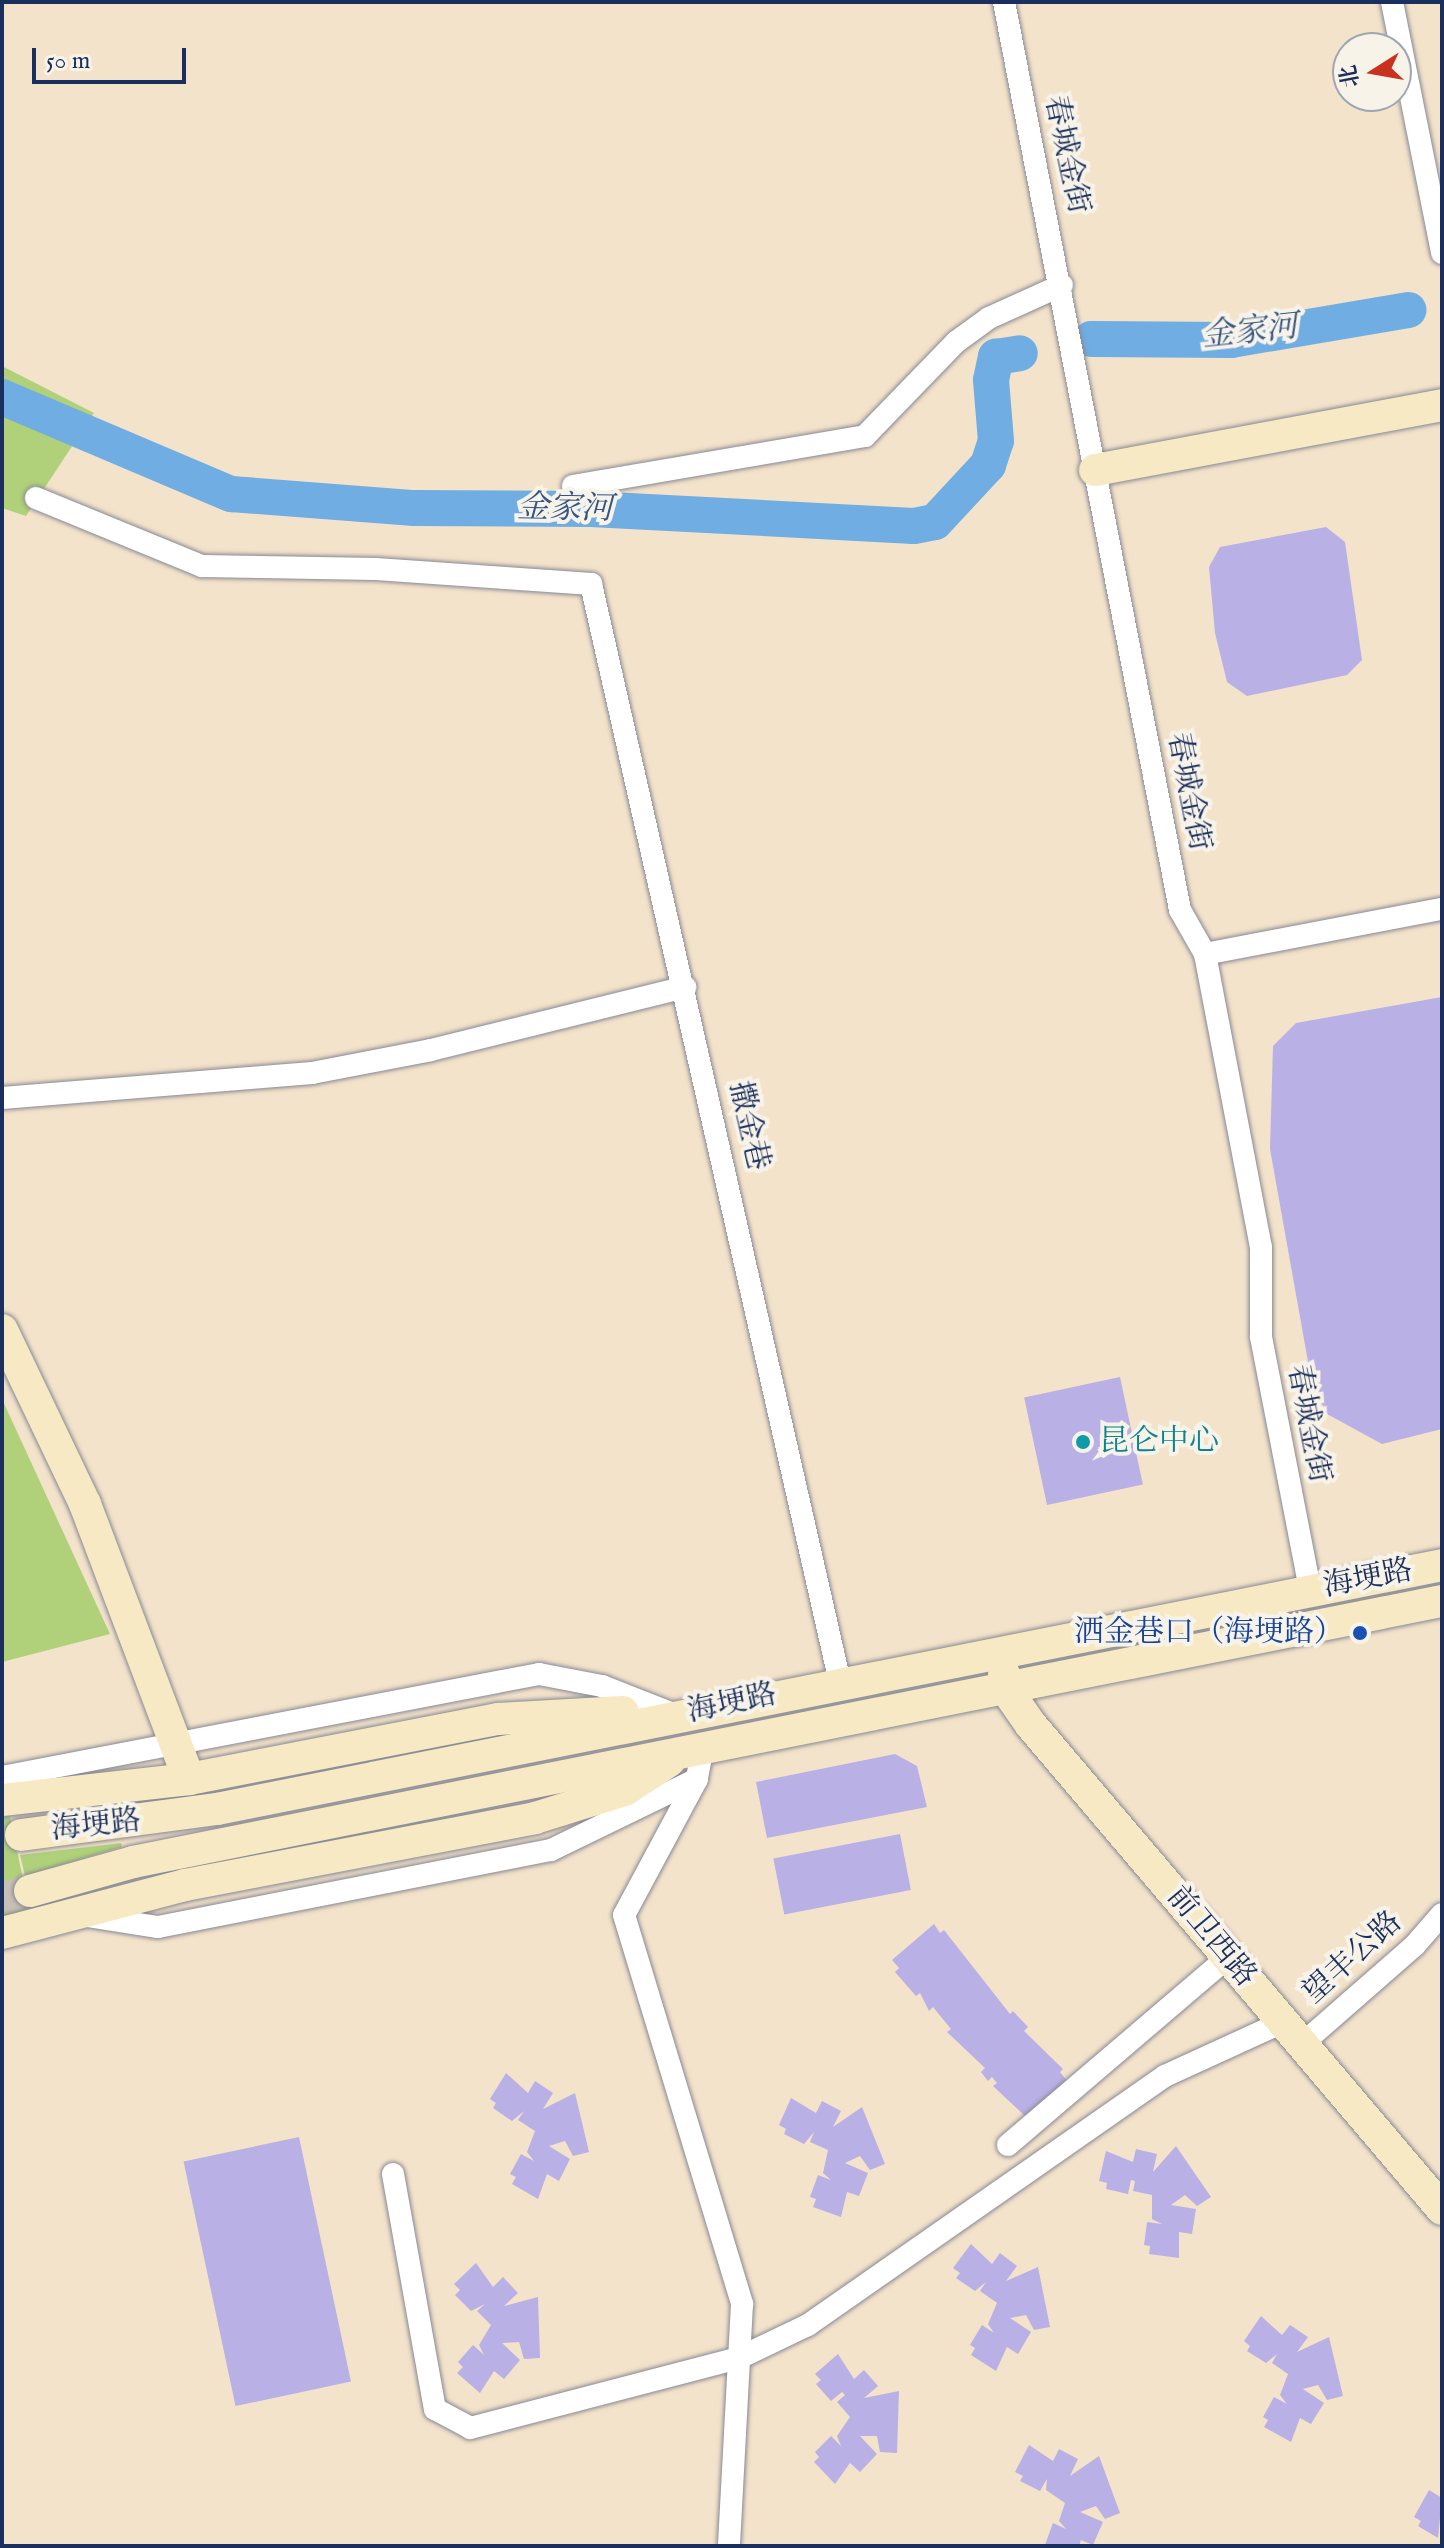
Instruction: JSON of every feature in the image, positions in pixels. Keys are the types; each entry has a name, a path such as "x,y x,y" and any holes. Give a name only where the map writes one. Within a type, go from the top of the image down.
{"main road":[{"path":"1095,470 1442,405"},
{"path":"2,1330 85,1504 189,1779"},
{"name":"海埂路","path":"21,1835 203,1811 1442,1565"},
{"name":"海埂路","path":"30,1891 133,1862 694,1759 1442,1601"},
{"name":"前卫西路","path":"1000,1655 1008,1692 1442,2209"},
{"path":"2,1800 189,1779 498,1719 608,1712 678,1716"},
{"path":"2,1933 185,1885 535,1818 625,1790 694,1759"}],"street":[{"name":"春城金街","path":"1004,2 1062,285 1180,910 1205,954 1261,1247 1261,1337 1310,1590"},
{"path":"1392,2 1442,253"},
{"path":"573,486 865,436 956,342 989,318 1062,285"},
{"name":"撒金巷","path":"36,498 202,566 376,569 591,584 685,987 840,1683"},
{"path":"1205,954 1442,909"},
{"path":"2,1098 312,1073 431,1050 685,987"},
{"path":"2,1777 176,1741 539,1674 602,1686 678,1716"},
{"path":"694,1759 624,1915 742,2304 729,2546"},
{"name":"望丰公路","path":"393,2174 435,2409 470,2428 739,2358 808,2325 1165,2076 1292,2033 1415,1945 1442,1914"},
{"path":"1008,2145 1228,1957"}],"green space":[{"path":"2,366 94,413 26,516 2,508"},
{"path":"2,1399 110,1634 2,1662"},
{"path":"10,1816 31,1918 2,1925 2,1817"},
{"path":"121,1843 122,1847 25,1876 20,1855"}],"building":[{"path":"1326,527 1345,542 1362,660 1347,675 1247,696 1227,682 1215,633 1209,567 1220,547"},
{"path":"1442,997 1442,1429 1382,1444 1327,1414 1312,1384 1270,1149 1273,1046 1296,1023"},
{"name":"昆仑中心","path":"1120,1377 1143,1485 1047,1505 1024,1397"},
{"path":"895,1754 917,1766 927,1807 767,1838 756,1782"},
{"path":"900,1834 911,1890 784,1915 773,1859"},
{"path":"934,1924 940,1933 944,1930 1010,2014 1013,2011 1028,2027 1024,2031 1063,2069 1060,2072 1067,2081 1026,2117 993,2086 997,2083 992,2077 988,2081 981,2072 985,2068 947,2032 951,2029 933,2007 929,2011 920,1993 916,1996 895,1972 899,1968 892,1960"},
{"path":"506,2073 528,2093 535,2081 553,2093 543,2109 575,2093 589,2152 573,2156 565,2141 549,2146 570,2159 559,2181 547,2174 538,2199 512,2184 516,2177 510,2174 521,2154 534,2161 527,2152 535,2131 518,2120 524,2111 512,2121 493,2108 496,2103 490,2099"},
{"path":"791,2098 816,2113 822,2101 841,2111 833,2127 862,2107 885,2164 870,2170 860,2156 845,2163 868,2173 859,2196 847,2192 841,2217 813,2207 816,2199 810,2197 818,2175 831,2180 823,2173 828,2150 810,2142 814,2132 804,2144 784,2134 786,2129 779,2125"},
{"path":"299,2137 351,2382 236,2406 184,2162"},
{"path":"1176,2146 1211,2197 1197,2206 1185,2195 1171,2205 1196,2209 1192,2234 1179,2232 1179,2258 1149,2254 1150,2246 1144,2245 1147,2222 1162,2224 1152,2219 1152,2195 1133,2191 1135,2181 1131,2180 1128,2194 1106,2189 1107,2183 1099,2181 1106,2151 1133,2162 1136,2149 1157,2154 1153,2172"},
{"path":"971,2244 992,2264 1000,2253 1017,2266 1006,2281 1038,2267 1050,2327 1034,2330 1026,2315 1010,2318 1031,2332 1018,2354 1007,2347 996,2371 971,2355 975,2348 970,2345 982,2325 994,2333 988,2324 997,2303 980,2291 986,2282 975,2291 956,2278 960,2273 953,2268"},
{"path":"476,2263 493,2287 503,2277 518,2293 504,2306 538,2297 540,2358 524,2359 519,2342 502,2343 520,2360 504,2379 494,2371 480,2393 457,2373 463,2367 458,2362 473,2345 484,2355 479,2345 491,2325 477,2311 485,2304 471,2311 455,2295 460,2290 454,2284"},
{"path":"1261,2316 1282,2335 1290,2325 1308,2337 1297,2352 1329,2337 1343,2396 1327,2400 1318,2385 1303,2389 1324,2403 1311,2424 1300,2418 1291,2442 1264,2427 1268,2420 1263,2417 1274,2397 1287,2404 1280,2395 1288,2374 1272,2363 1277,2354 1266,2363 1247,2351 1250,2346 1244,2341"},
{"path":"838,2354 854,2379 864,2370 878,2386 864,2398 899,2391 897,2453 880,2452 877,2436 860,2436 877,2454 860,2472 850,2463 835,2484 814,2462 819,2457 815,2452 831,2436 841,2446 837,2436 850,2417 837,2402 845,2395 842,2392 831,2401 816,2384 821,2380 815,2374"},
{"path":"1029,2445 1053,2461 1059,2449 1078,2459 1070,2476 1099,2456 1120,2513 1105,2519 1096,2506 1080,2512 1103,2522 1093,2545 1081,2540 1079,2546 1045,2545 1053,2523 1066,2529 1059,2521 1065,2503 1046,2490 1047,2479 1040,2491 1020,2481 1023,2476 1015,2472"},
{"path":"1429,2490 1442,2498 1438,2538 1418,2526 1421,2521 1414,2517"}],"waterway":[{"name":"金家河","path":"1091,339 1231,340 1408,310"},
{"name":"金家河","path":"2,397 231,494 414,508 591,509 914,526 935,522 988,465 996,441 991,380 996,357 1020,353"}],"tunnel":[{"path":"2,1898 30,1891"}],"place":[{"name":"昆仑中心","path":"1083,1442"},
{"name":"洒金巷口（海埂路）","path":"1360,1633"}]}
